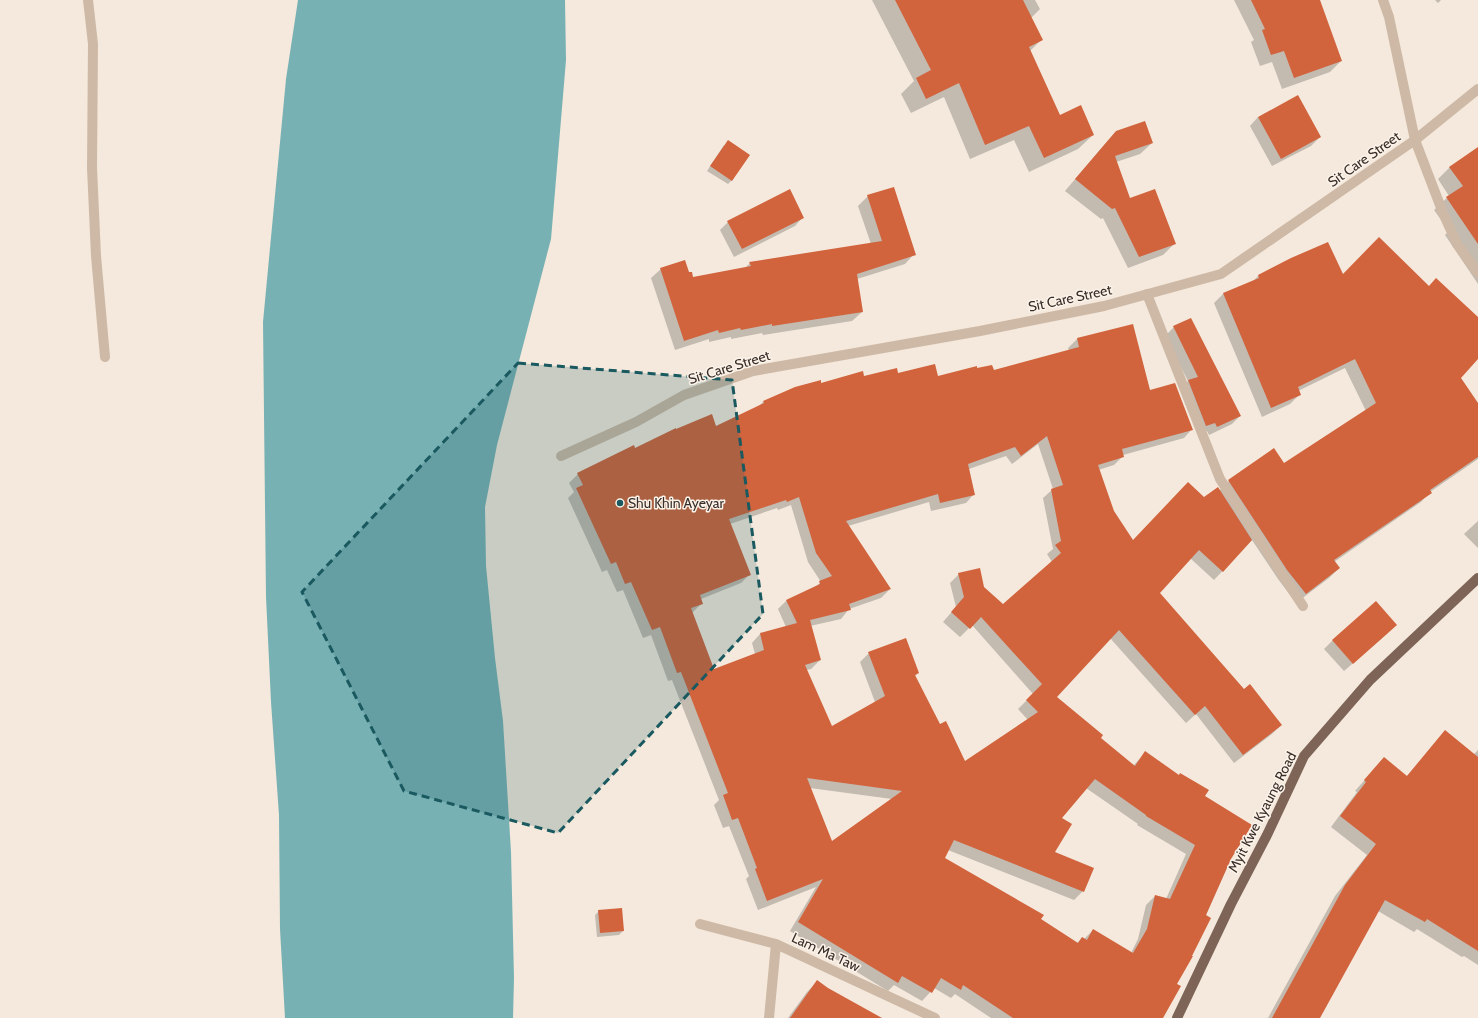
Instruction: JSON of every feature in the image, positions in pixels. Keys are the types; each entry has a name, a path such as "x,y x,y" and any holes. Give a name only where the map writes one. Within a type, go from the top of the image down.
{"main road":[{"name":"Myit Kwe Kyaung Road","path":"1177,1018 1230,904 1268,833 1304,756 1370,680 1478,578"}],"street":[{"path":"88,0 93,44 92,168 96,248 105,357"},
{"path":"1383,0 1389,17 1415,140 1478,89"},
{"name":"Sit Care Street","path":"562,456 636,422 684,395 754,371 1104,306 1221,274 1415,140 1443,213 1457,244 1478,273"},
{"path":"1147,294 1220,479 1303,606"},
{"name":"Lam Ma Taw","path":"700,924 776,944 935,1018"},
{"path":"769,1018 776,944"}],"highlighted area":[{"path":"518,363 732,380 763,614 558,833 404,791 302,592"}],"water":[{"path":"298,0 565,0 566,60 551,239 497,445 485,507 486,566 503,721 511,852 514,978 513,1018 285,1018 280,929 279,815 271,702 266,597 263,322 286,79"}],"building":[{"path":"895,0 1023,0 1043,40 1029,47 1060,115 1081,105 1094,135 1044,158 1029,126 985,145 959,83 926,99 916,78 931,70"},
{"path":"1251,0 1320,0 1342,61 1294,78 1284,51 1271,55 1262,30 1265,29"},
{"path":"1298,95 1321,137 1281,159 1258,117"},
{"path":"1145,121 1153,143 1115,156 1130,198 1155,189 1176,244 1139,257 1115,208 1112,209 1075,179 1116,131"},
{"path":"728,140 750,155 732,181 710,166"},
{"path":"1478,147 1478,244 1446,197 1463,186 1449,167"},
{"path":"894,187 916,255 857,274 863,312 772,326 772,324 741,330 740,328 719,333 718,330 684,341 660,268 685,260 689,272 692,272 693,277 751,266 749,262 882,241 867,195"},
{"path":"790,189 804,218 742,249 727,221"},
{"path":"1379,237 1429,286 1436,278 1478,317 1478,359 1461,378 1478,403 1478,457 1430,490 1432,493 1334,560 1340,568 1306,594 1287,570 1228,480 1274,448 1284,463 1376,403 1355,359 1298,387 1301,395 1271,408 1223,293 1259,278 1258,275 1291,258 1328,242 1343,274"},
{"path":"1191,318 1241,416 1217,427 1215,423 1206,426 1188,380 1198,377 1173,326"},
{"path":"1133,324 1150,390 1175,383 1193,430 1122,449 1124,457 1098,465 1114,511 1133,540 1188,482 1204,497 1218,487 1252,540 1223,572 1199,550 1160,593 1244,689 1250,684 1282,725 1243,755 1205,706 1195,715 1119,630 1057,697 1103,735 1101,738 1135,766 1145,751 1179,775 1180,773 1209,790 1205,796 1252,825 1231,859 1206,915 1211,918 1193,956 1177,984 1181,986 1163,1018 1013,1018 963,985 961,990 941,978 932,993 902,976 898,983 798,922 823,879 767,901 755,869 757,868 738,818 732,820 723,795 728,793 681,672 677,673 660,627 652,630 631,582 625,584 616,562 611,564 576,488 583,485 577,473 634,445 635,448 676,428 712,414 716,426 764,403 763,401 795,387 821,380 821,383 863,371 864,376 897,368 898,373 935,364 938,376 977,366 977,368 992,365 994,370 1079,347 1077,338","holes":["1047,436 1063,485 1051,489 1061,541 1055,545 1061,553 1003,604 984,587 980,568 958,573 964,597 951,612 970,629 981,617 1042,684 1026,700 1038,712 965,761 946,721 940,724 915,675 919,673 906,638 868,652 885,696 832,726 805,665 821,660 810,620 851,610 849,604 891,589 846,521 938,494 940,503 975,495 968,464 1015,447 1021,456","799,497 816,553 832,576 819,581 820,584 786,600 797,623 760,633 764,650 714,669 691,608 703,604 700,595 751,575 729,519 786,500 787,502","807,778 902,791 832,841","1095,779 1146,816 1195,845 1170,899 1155,895 1147,929 1133,953 1093,929 1087,940 1082,937 1078,943 1041,919 1044,915 945,858 954,840 1084,892 1094,868 1055,852 1072,824 1062,818"]},
{"path":"1376,601 1397,625 1353,664 1332,640"},
{"path":"1445,730 1478,757 1478,951 1427,919 1425,922 1385,900 1320,1018 1272,1018 1345,885 1376,844 1340,816 1366,782 1364,780 1384,757 1407,776"},
{"path":"622,908 624,931 600,933 598,910"},
{"path":"817,980 828,988 882,1018 790,1018"}],"place":[{"name":"Shu Khin Ayeyar","path":"620,503"}]}
